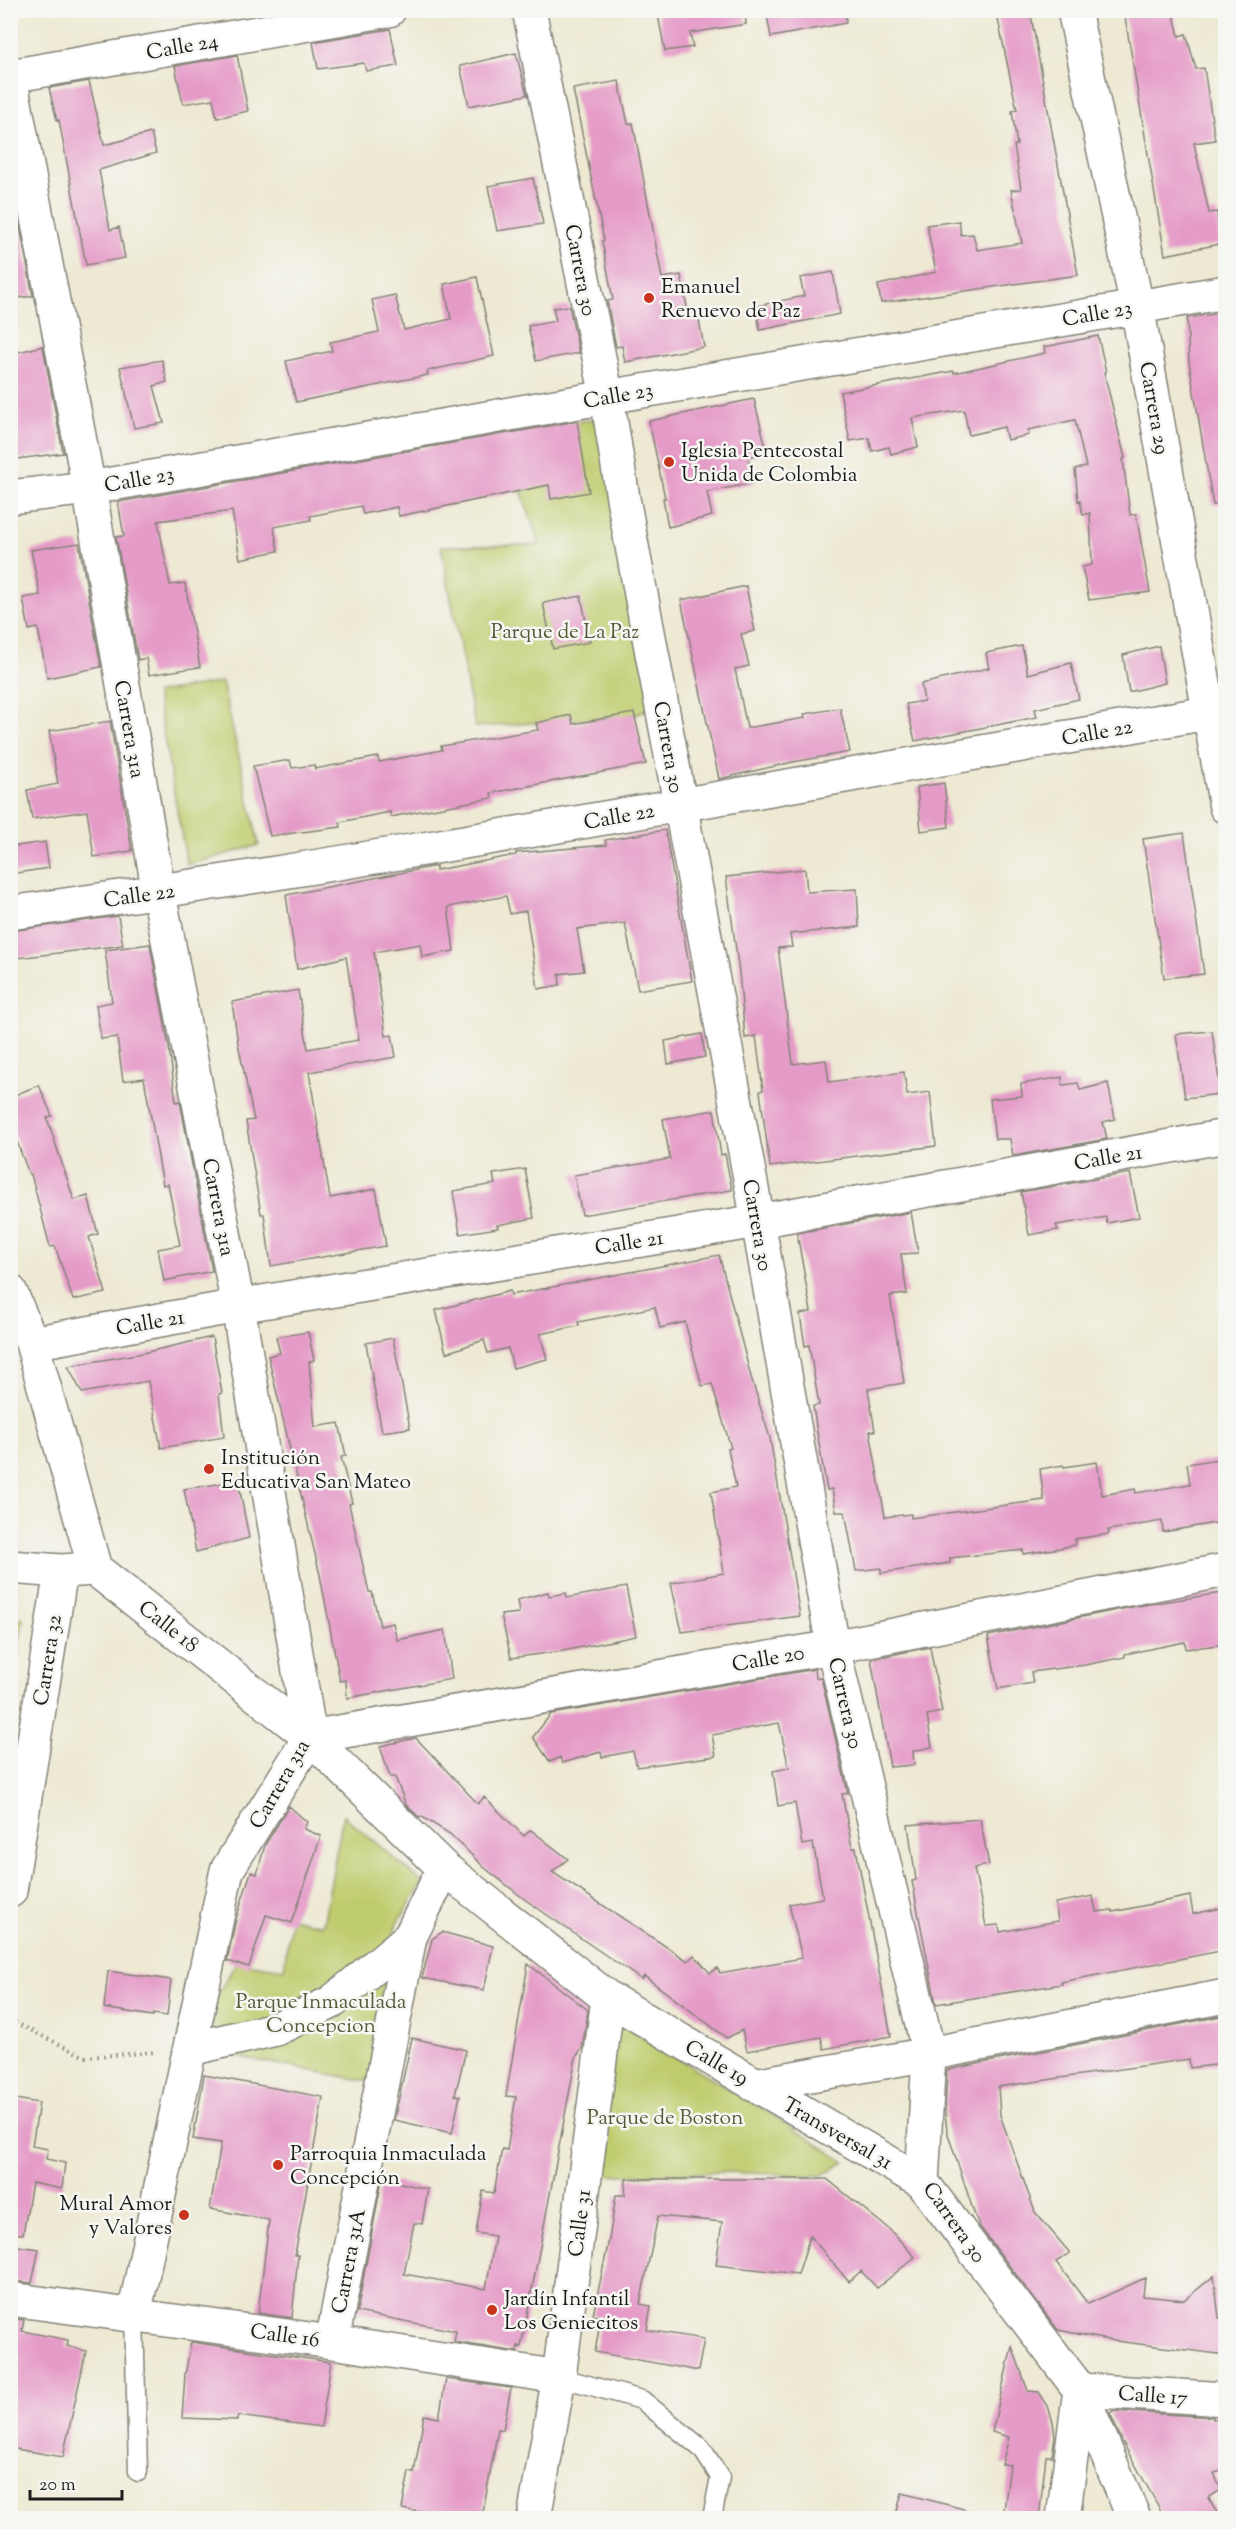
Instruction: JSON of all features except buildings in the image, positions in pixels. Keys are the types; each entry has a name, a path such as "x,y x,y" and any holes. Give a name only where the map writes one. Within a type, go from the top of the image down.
{"street":[{"name":"Calle 24","path":"10,76 389,10"},
{"name":"Carrera 30","path":"530,10 607,397 623,498 758,1221 833,1647 929,2054 922,2182 1080,2390 1134,2518"},
{"name":"Carrera 29","path":"1074,10 1137,306 1217,711 1226,807"},
{"name":"Carrera 31a","path":"10,76 89,488 159,893 238,1306 310,1737 227,1870 134,2315"},
{"name":"Calle 23","path":"10,497 89,488 1226,292"},
{"name":"Calle 22","path":"10,914 159,893 1217,711"},
{"name":"Calle 21","path":"32,1343 238,1306 758,1221 1226,1136"},
{"path":"10,1291 32,1343 95,1569 61,1571 10,1567"},
{"name":"Calle 18","path":"95,1569 310,1737"},
{"name":"Calle 20","path":"310,1737 833,1647 1226,1570"},
{"name":"Carrera 32","path":"10,1891 61,1571"},
{"name":"Calle 19","path":"310,1737 444,1868 608,1998 754,2085 929,2054 1226,1996"},
{"name":"Carrera 31A","path":"332,2342 410,1937 444,1868"},
{"path":"190,2049 276,2029 332,2002 410,1937"},
{"name":"Calle 31","path":"534,2518 559,2377 608,1998"},
{"name":"Transversal 31","path":"754,2085 922,2182"},
{"name":"Calle 16","path":"10,2299 332,2342 559,2377"},
{"path":"1063,2518 1080,2390"},
{"name":"Calle 17","path":"1080,2390 1226,2399"}],"lane":[{"path":"134,2315 138,2472"},
{"path":"559,2377 642,2400 702,2450 720,2477 712,2518"}],"path":[{"path":"10,2020 85,2057 190,2049"}],"green space":[{"name":"Parque de La Paz","path":"590,420 619,428 668,700 634,716 475,727 441,546 540,545 501,434"},
{"path":"222,682 259,845 187,865 156,693"},
{"path":"10,1615 23,1618 11,1696"},
{"name":"Parque Inmaculada Concepcion","path":"343,1815 423,1883 396,1925 372,2082 207,2051 217,1995 237,1962 284,1969 291,1918 323,1925"},
{"name":"Parque de Boston","path":"618,2023 759,2106 845,2162 820,2176 725,2172 597,2176"}],"place":[{"name":"Emanuel Renuevo de Paz","path":"649,298"},
{"name":"Iglesia Pentecostal Unida de Colombia","path":"669,462"},
{"name":"Institución Educativa San Mateo","path":"209,1469"},
{"name":"Parroquia Inmaculada Concepción","path":"278,2165"},
{"name":"Mural Amor y Valores","path":"184,2215"},
{"name":"Jardín Infantil Los Geniecitos","path":"492,2310"}]}
